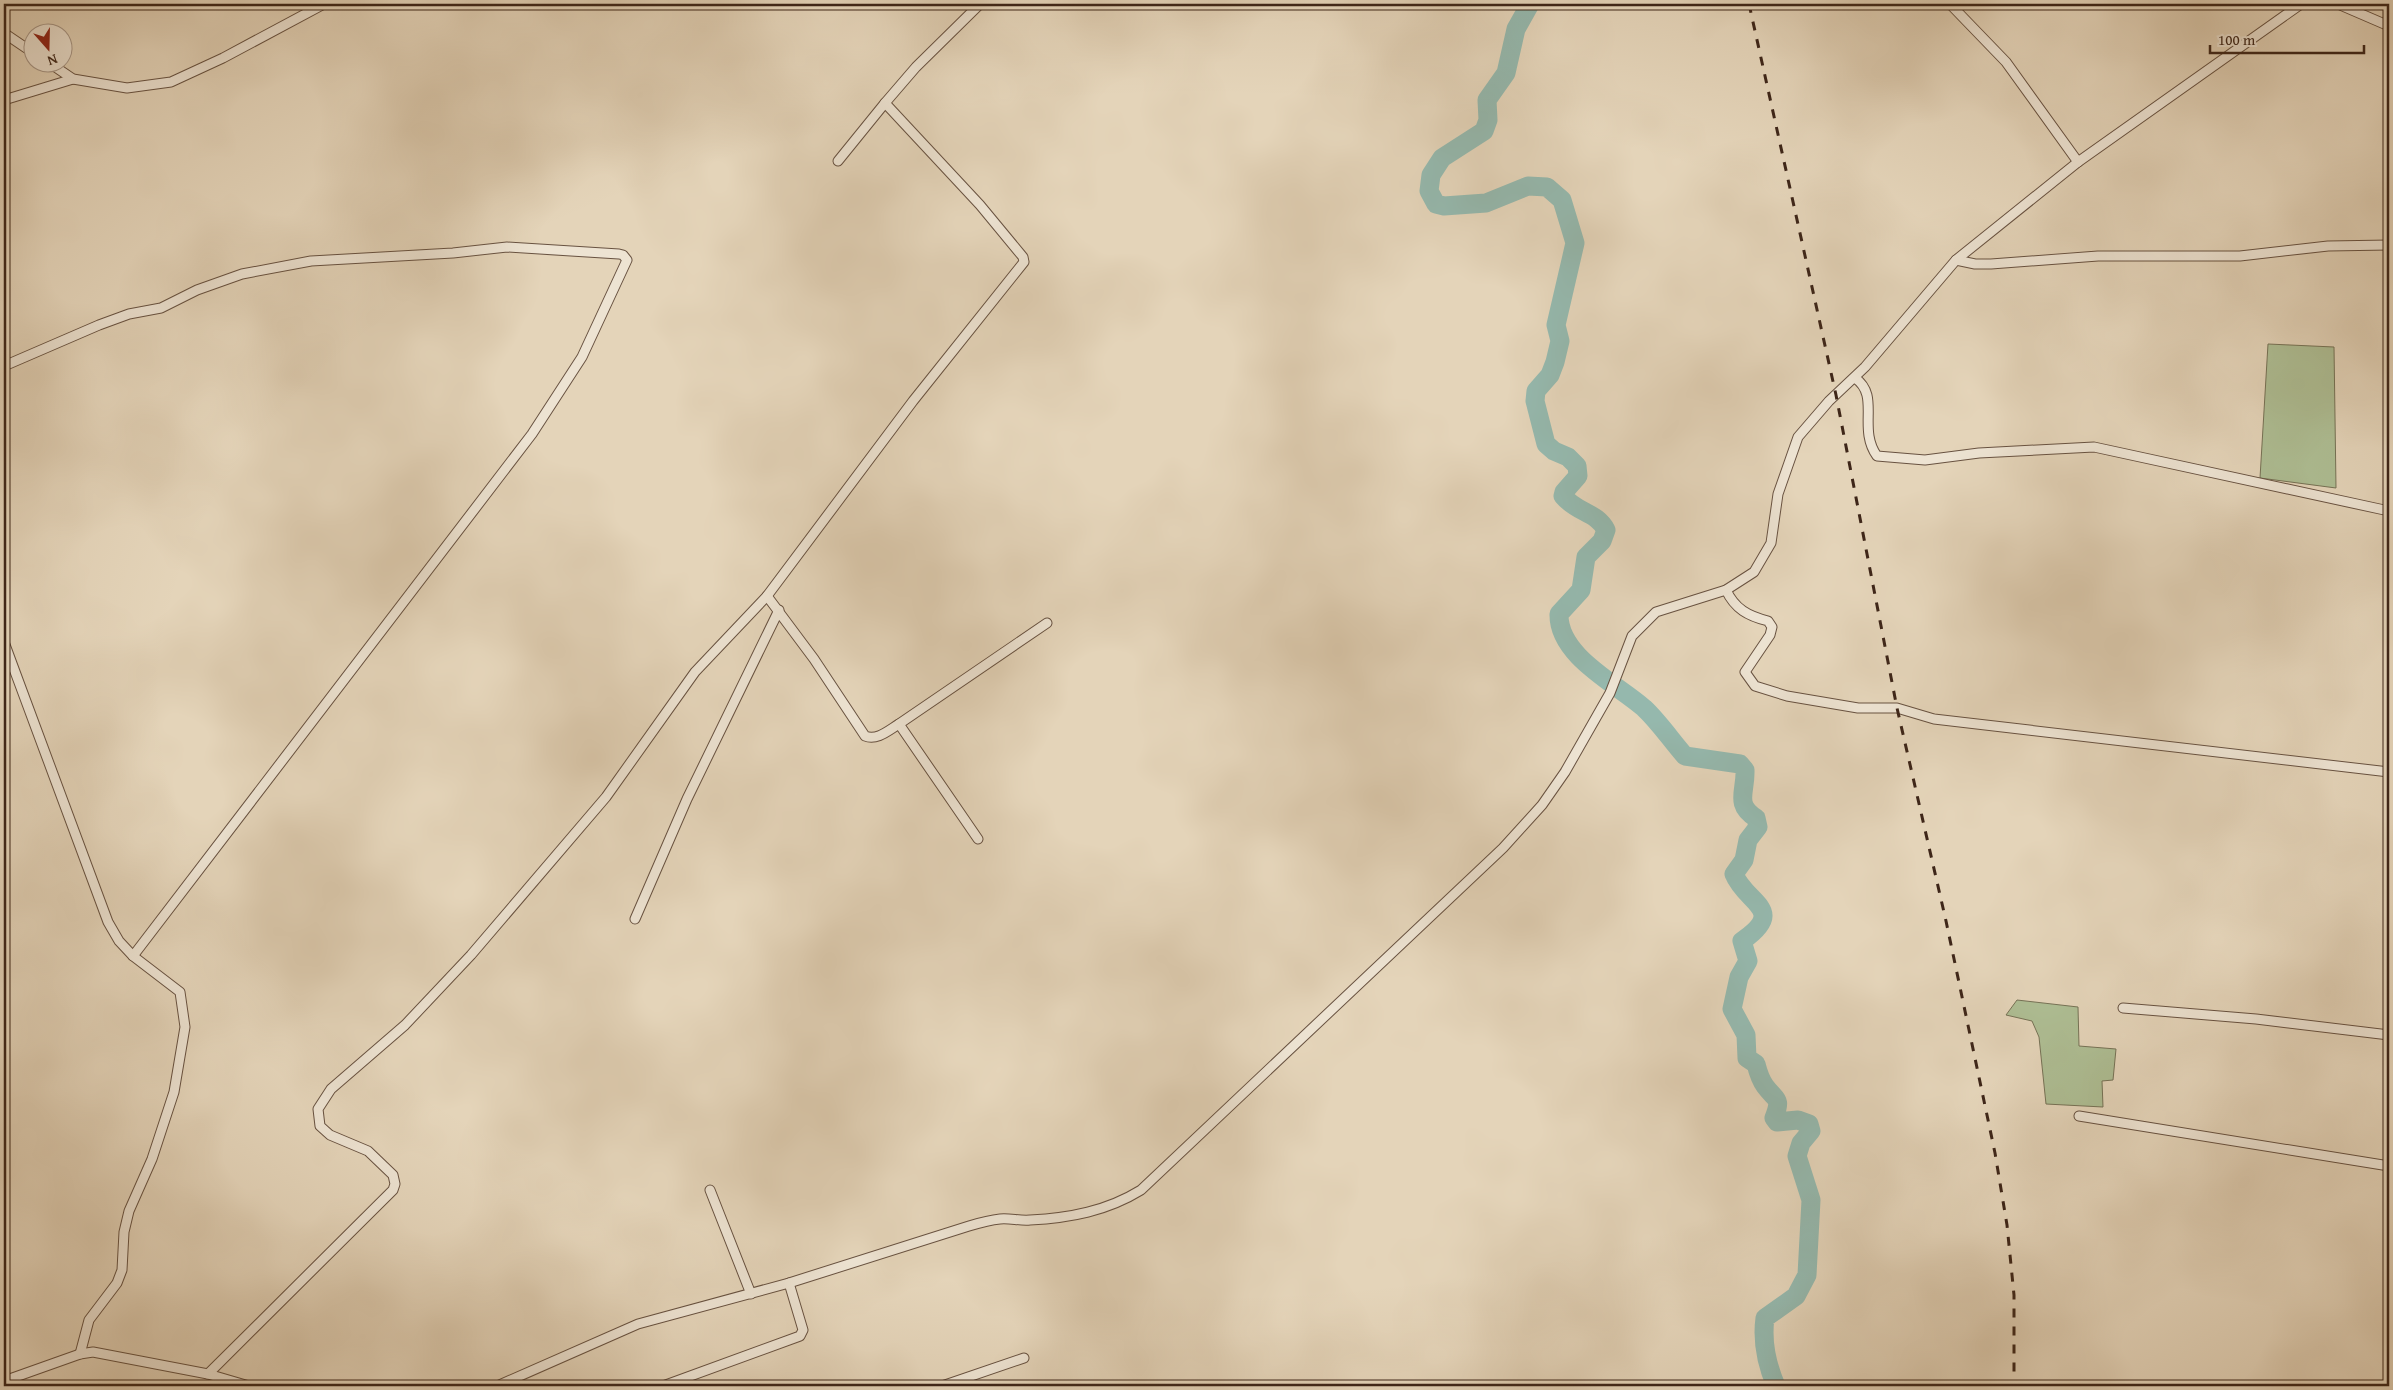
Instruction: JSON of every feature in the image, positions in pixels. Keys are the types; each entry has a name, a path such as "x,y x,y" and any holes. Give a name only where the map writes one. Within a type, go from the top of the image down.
{"street":[{"path":"63,72 73,79 127,88 171,82 192,74 324,4"},
{"path":"838,161 916,67 980,4"},
{"path":"1950,4 2006,62 2078,162"},
{"path":"497,1386 638,1324 789,1283 969,1226 1000,1219 1029,1220 1092,1211 1121,1202 1141,1190 1503,848 1542,805 1565,772 1610,693 1632,636 1656,612 1726,590 1754,572 1764,558 1771,543 1778,494 1798,437 1829,401 1855,378 1956,260 2078,162 2301,4"},
{"path":"2338,4 2389,26"},
{"path":"4,33 22,45"},
{"path":"4,100 73,79"},
{"path":"208,1374 393,1190 395,1184 393,1175 368,1151 330,1135 320,1126 318,1109 331,1089 405,1025 471,955 606,797 695,672 767,596 913,401 1024,262 1024,257 980,205 884,104"},
{"path":"1956,260 1975,264 1991,264 2098,256 2240,256 2328,246 2389,245"},
{"path":"4,366 99,325 130,314 161,308 197,290 242,274 311,261 453,253 507,247 619,254 623,255 627,260 582,357 532,434 134,956"},
{"path":"1855,378 1863,384 1867,393 1869,441 1877,456 1925,460 1979,453 2094,447 2389,511"},
{"path":"1726,590 1738,608 1753,618 1768,621 1772,626 1770,635 1745,672 1755,686 1787,696 1858,708 1897,708 1934,719 2389,772"},
{"path":"767,596 779,610 865,736 875,738 899,724 1047,623"},
{"path":"636,919 687,799 779,610"},
{"path":"4,642 108,922 119,941 134,956 180,992 185,1027 174,1092 152,1159 127,1218 124,1232 122,1270 117,1283 89,1320 80,1354"},
{"path":"899,724 978,839"},
{"path":"2123,1008 2256,1019 2389,1035"},
{"path":"2079,1116 2389,1166"},
{"path":"710,1190 751,1294"},
{"path":"663,1386 800,1336 803,1330 789,1283"},
{"path":"4,1381 80,1354 93,1352 208,1374 249,1386"},
{"path":"942,1386 1024,1358"}],"green space":[{"path":"2268,344 2334,347 2336,488 2260,478"},
{"path":"2017,1000 2078,1007 2079,1046 2116,1049 2113,1080 2102,1081 2103,1107 2046,1104 2039,1037 2032,1021 2006,1015"}],"waterway":[{"path":"1530,4 1516,29 1506,73 1487,100 1488,120 1484,131 1442,158 1431,175 1429,191 1436,204 1444,206 1486,203 1528,186 1547,187 1562,200 1575,243 1556,325 1560,341 1555,362 1550,375 1536,391 1535,401 1546,444 1554,451 1568,457 1577,466 1578,476 1564,492 1563,496 1568,502 1597,519 1606,530 1602,541 1586,557 1581,590 1559,614 1561,629 1568,643 1578,656 1644,708 1685,756 1740,764 1745,770 1743,802 1749,813 1756,818 1758,827 1748,840 1744,860 1734,874 1760,907 1763,914 1762,921 1742,941 1748,961 1739,977 1732,1009 1746,1035 1747,1058 1756,1064 1763,1083 1777,1100 1778,1106 1774,1118 1777,1122 1798,1120 1809,1124 1811,1131 1801,1143 1797,1156 1811,1200 1807,1275 1796,1296 1765,1318 1766,1352 1776,1386"}],"railway":[{"path":"1749,4 1836,395 1897,708 1946,921 1995,1153 2007,1225 2014,1295 2014,1386"}]}
